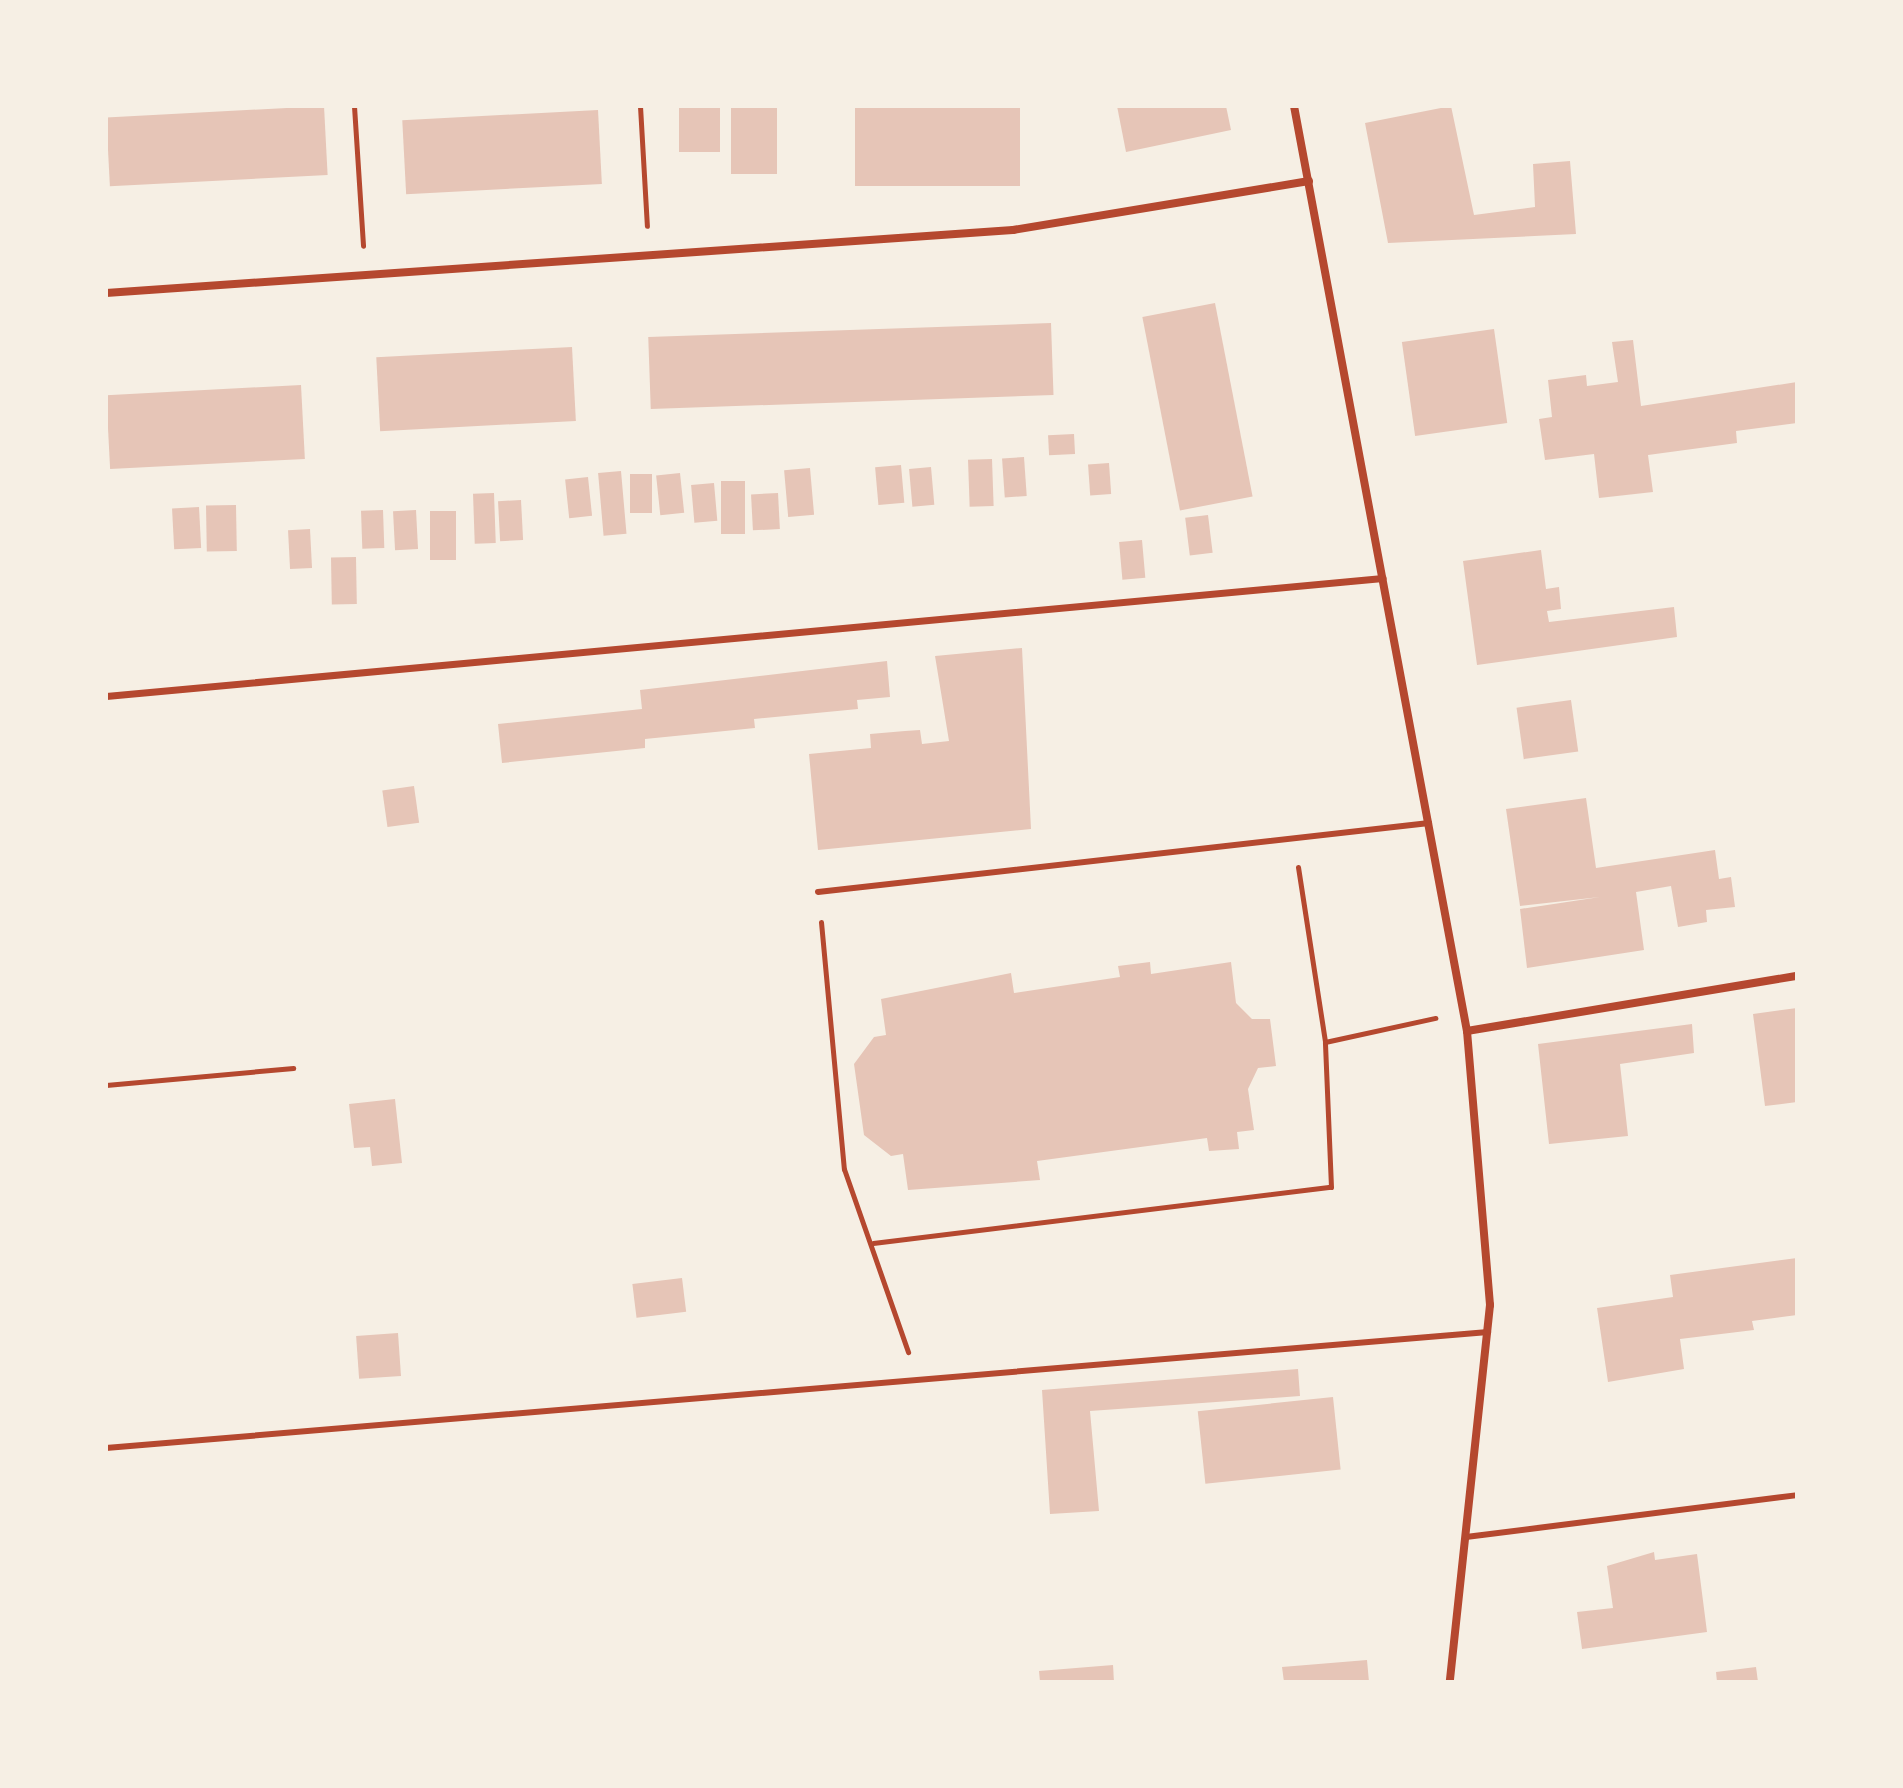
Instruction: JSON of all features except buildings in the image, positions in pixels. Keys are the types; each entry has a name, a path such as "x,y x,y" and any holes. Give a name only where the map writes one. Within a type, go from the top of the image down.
{"street":[{"path":"1294,106 1467,1031 1488,1332 1450,1682"},
{"path":"106,293 1013,230 1309,181"},
{"path":"106,696 1383,578"},
{"path":"1467,1031 1797,976"}],"lane":[{"path":"818,892 1429,823"},
{"path":"106,1448 1488,1332"},
{"path":"1466,1537 1797,1495"}],"path":[{"path":"354,106 365,275"},
{"path":"640,106 649,255"},
{"path":"873,1243 1331,1187 1325,1042 1293,838"},
{"path":"818,892 844,1169 873,1243 917,1380"},
{"path":"1325,1042 1463,1011"},
{"path":"106,1085 293,1068"}]}
